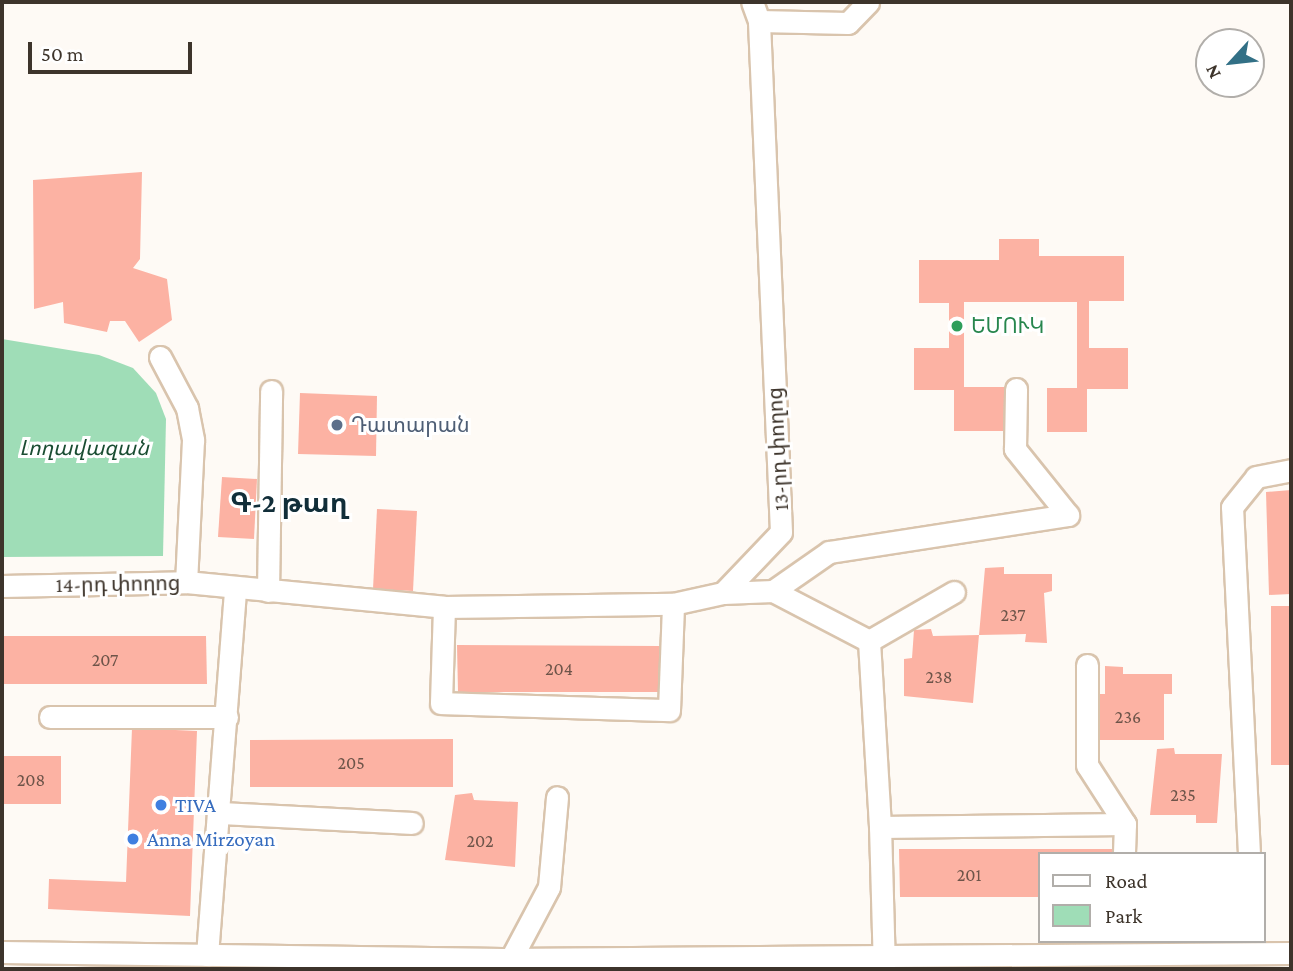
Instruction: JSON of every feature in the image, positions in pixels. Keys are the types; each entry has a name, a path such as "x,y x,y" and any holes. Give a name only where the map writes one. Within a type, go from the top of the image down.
{"street":[{"path":"755,11 804,12 848,23 868,2"},
{"name":"13-րդ փողոց","path":"723,593 781,532 755,11"},
{"path":"160,357 187,408 193,440 186,582"},
{"path":"773,591 829,552 1068,515 1016,449 1016,389"},
{"path":"268,591 271,391"},
{"path":"1249,852 1232,507 1256,477 1291,470"},
{"name":"14-րդ փողոց","path":"2,586 186,582 235,587"},
{"path":"206,955 222,813 235,587 444,607 673,604 723,593 773,591 869,642"},
{"path":"869,642 954,592"},
{"path":"444,607 441,703 669,710 673,604"},
{"path":"869,642 880,827 884,964"},
{"path":"1087,665 1087,765 1125,824 1124,852"},
{"path":"50,717 228,717"},
{"path":"506,964 549,887 557,797"},
{"path":"222,813 412,822"},
{"path":"880,827 1125,824"},
{"path":"2,952 66,961 206,955 506,964 925,963 1122,947 1254,947 1291,953"}],"green space":[{"name":"Լողավազան","path":"2,339 99,355 133,368 156,393 166,419 163,556 2,557"}],"building":[{"path":"142,172 140,259 133,268 167,279 172,320 139,342 125,321 110,321 107,332 64,323 63,302 34,309 33,180"},
{"name":"ԵՄՈՒԿ","path":"999,239 1039,239 1039,256 1124,256 1124,301 1089,301 1089,348 1128,348 1128,389 1087,389 1087,432 1047,432 1047,388 1077,388 1077,302 964,302 964,387 1009,387 1009,431 954,431 954,390 914,390 914,348 949,348 949,303 919,303 919,260 999,260"},
{"name":"Դատարան","path":"300,393 377,396 376,456 298,454"},
{"path":"222,477 257,479 254,539 218,537"},
{"path":"1291,490 1291,594 1269,595 1266,492"},
{"path":"377,509 417,511 413,591 373,589"},
{"path":"1004,567 1004,574 1052,574 1052,591 1044,593 1047,643 1025,642 1026,634 979,635 985,568"},
{"path":"1271,606 1291,606 1291,765 1271,765"},
{"path":"931,629 933,636 979,635 973,703 904,696 904,659 912,658 914,630"},
{"path":"3,636 206,636 207,684 3,684"},
{"path":"457,645 660,646 659,692 458,692"},
{"path":"1105,666 1123,667 1123,674 1172,674 1172,694 1164,694 1164,740 1093,740 1093,694 1105,694"},
{"name":"TIVA","path":"132,728 197,731 190,916 48,909 49,879 126,882"},
{"path":"453,739 453,787 250,787 250,740"},
{"path":"1174,748 1175,754 1222,754 1217,823 1196,823 1196,815 1150,815 1157,749"},
{"path":"2,756 61,756 61,804 2,804"},
{"path":"472,793 474,800 518,802 515,867 445,860 455,795"},
{"path":"899,849 1118,849 1118,852 1038,852 1038,897 900,897"}],"place":[{"name":"ԵՄՈՒԿ","path":"957,326"},
{"name":"Դատարան","path":"337,425"},
{"name":"TIVA","path":"161,805"},
{"name":"Anna Mirzoyan","path":"133,839"}],"district":[{"name":"Գ-2 թաղ","path":"289,503"}]}
